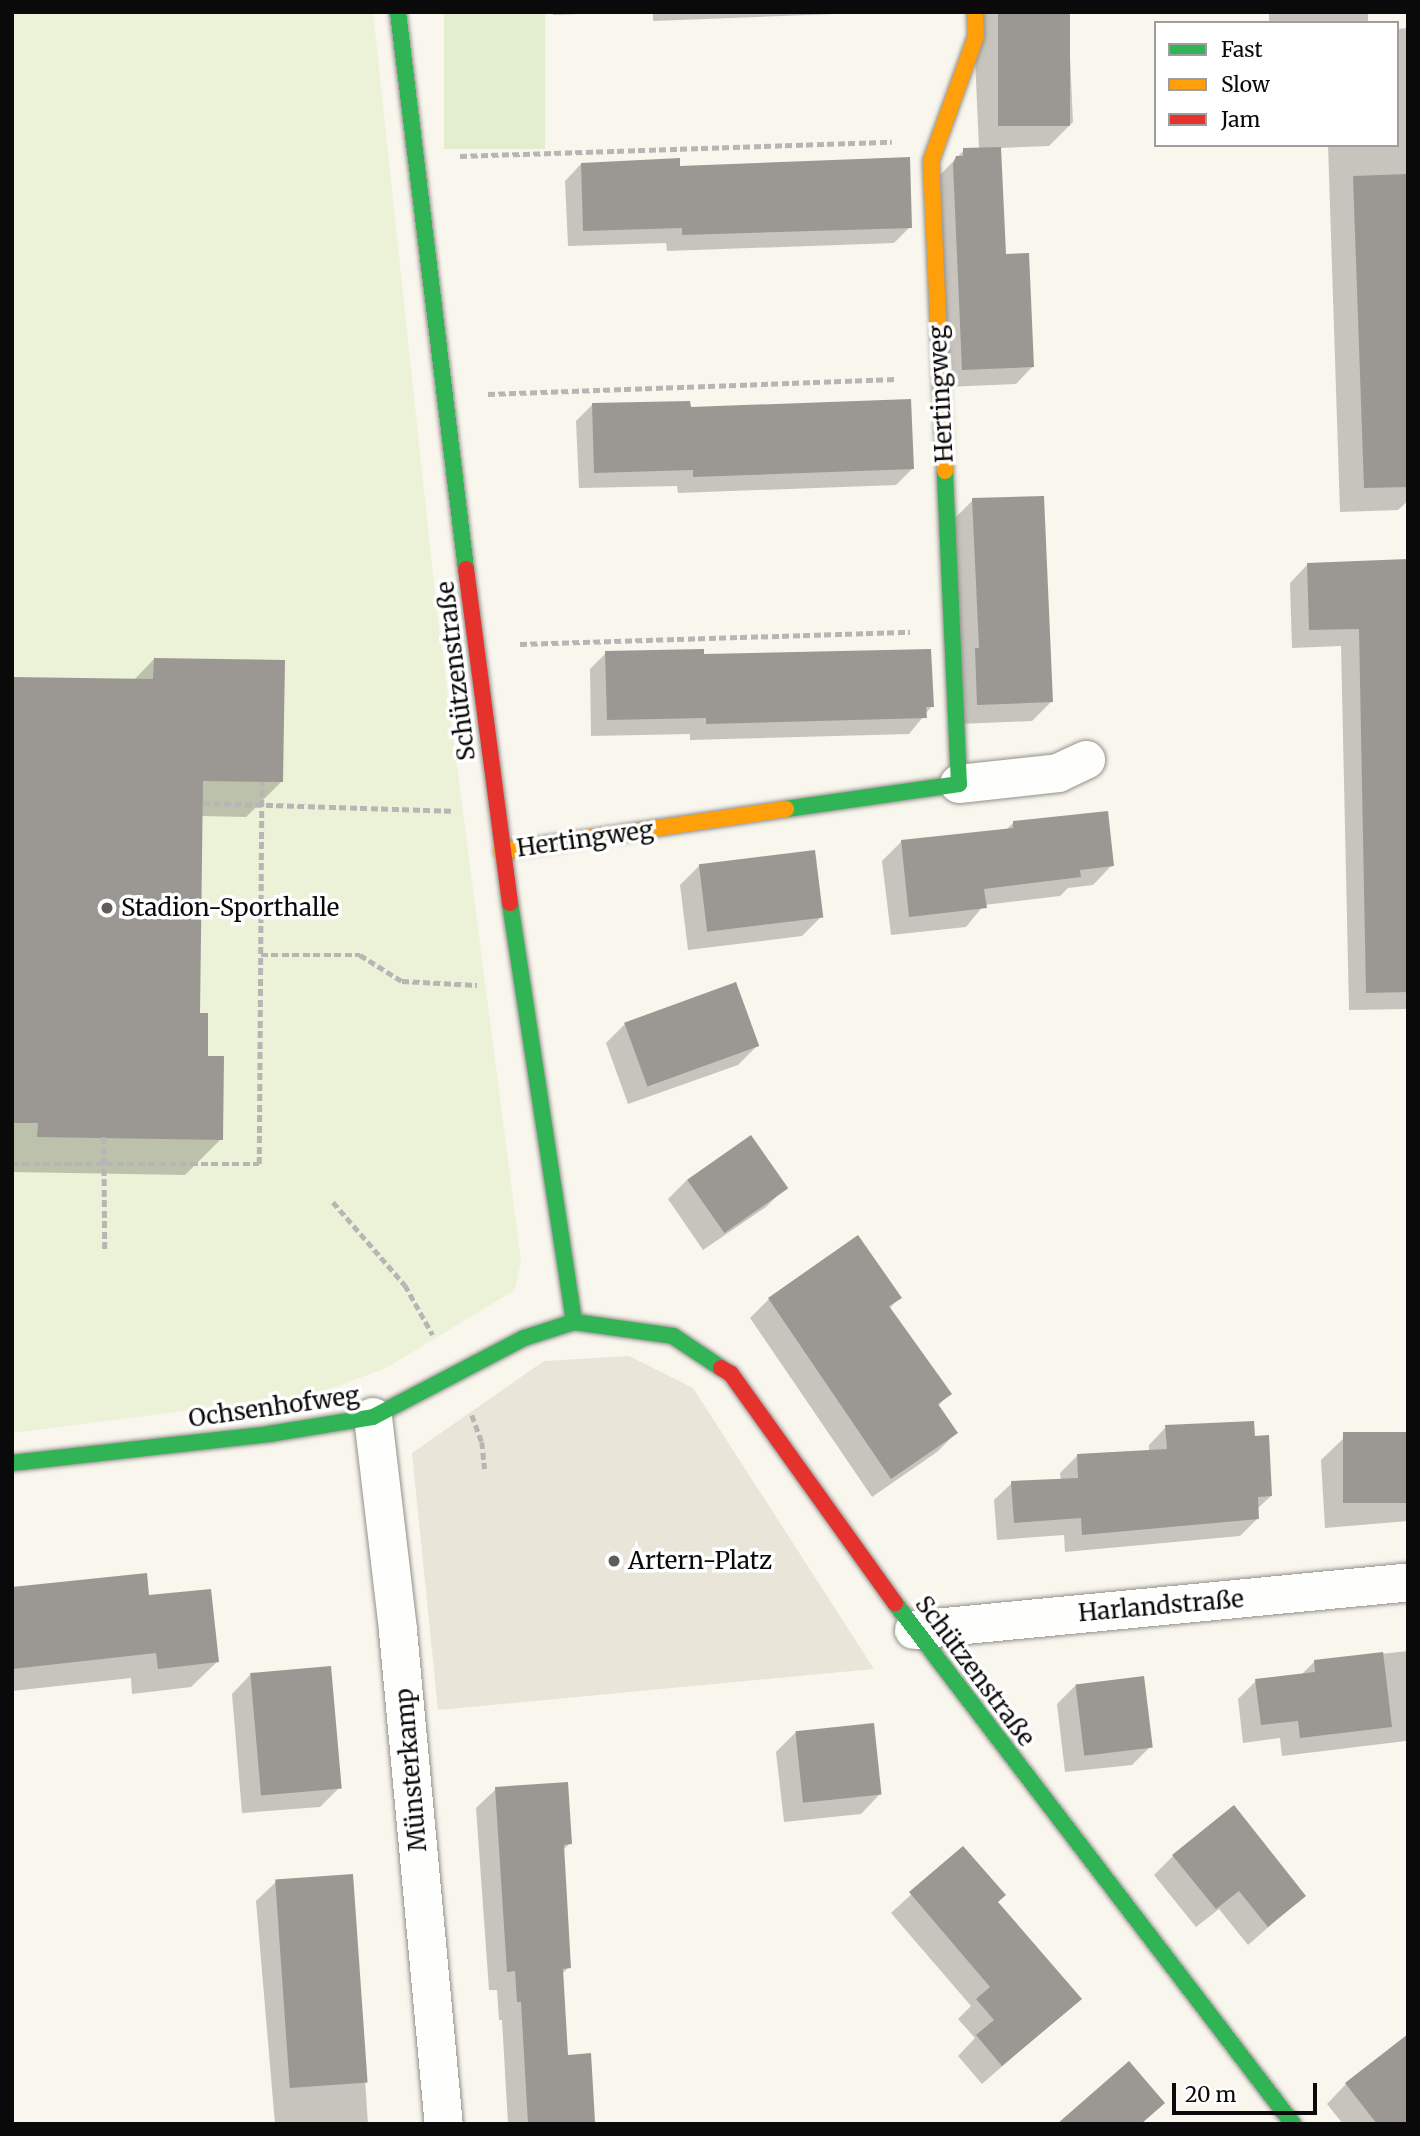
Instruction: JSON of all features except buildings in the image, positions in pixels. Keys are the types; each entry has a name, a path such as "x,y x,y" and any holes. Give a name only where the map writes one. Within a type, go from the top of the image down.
{"street":[{"name":"Schützenstraße","path":"398,12 495,806 574,1322"},
{"name":"Hertingweg","path":"959,784 931,161 976,36 975,12"},
{"name":"Hertingweg","path":"502,851 959,784 1058,773 1086,760"},
{"name":"Schützenstraße","path":"524,1338 574,1322 673,1336 731,1374 914,1630 1293,2124"},
{"name":"Ochsenhofweg","path":"12,1463 269,1434 373,1417 456,1376 524,1338"},
{"name":"Münsterkamp","path":"373,1417 398,1631 444,2124"},
{"name":"Harlandstraße","path":"914,1630 1408,1583"}],"path":[{"path":"414,158 938,141"},
{"path":"445,395 941,377"},
{"path":"477,646 952,631"},
{"path":"12,1164 259,1164 262,782"},
{"path":"203,803 451,811 495,806"},
{"path":"261,955 360,955 402,981 521,987"},
{"path":"104,1137 105,1252"},
{"path":"333,1202 405,1285 456,1376 482,1442 485,1469"}],"green space":[{"path":"12,12 373,12 436,603 521,1261 515,1290 386,1368 316,1394 12,1433"},
{"path":"444,12 545,12 545,149 444,149"}],"shaded area":[{"name":"Artern-Platz","path":"629,1356 693,1388 874,1669 438,1710 412,1453 544,1361"}],"traffic: fast":[{"path":"398,12 466,569"},
{"path":"786,809 959,784 945,471"},
{"path":"510,903 574,1322"},
{"path":"12,1463 269,1434 373,1417 524,1338 574,1322 673,1336 721,1368"},
{"path":"895,1603 1293,2124"}],"traffic: slow":[{"path":"945,471 931,161 976,36 975,12"},
{"path":"502,851 786,809"}],"traffic: jam":[{"path":"466,569 510,903"},
{"path":"721,1368 731,1374 895,1603"}],"place":[{"name":"Stadion-Sporthalle","path":"107,908"},
{"name":"Artern-Platz","path":"614,1561"}]}
